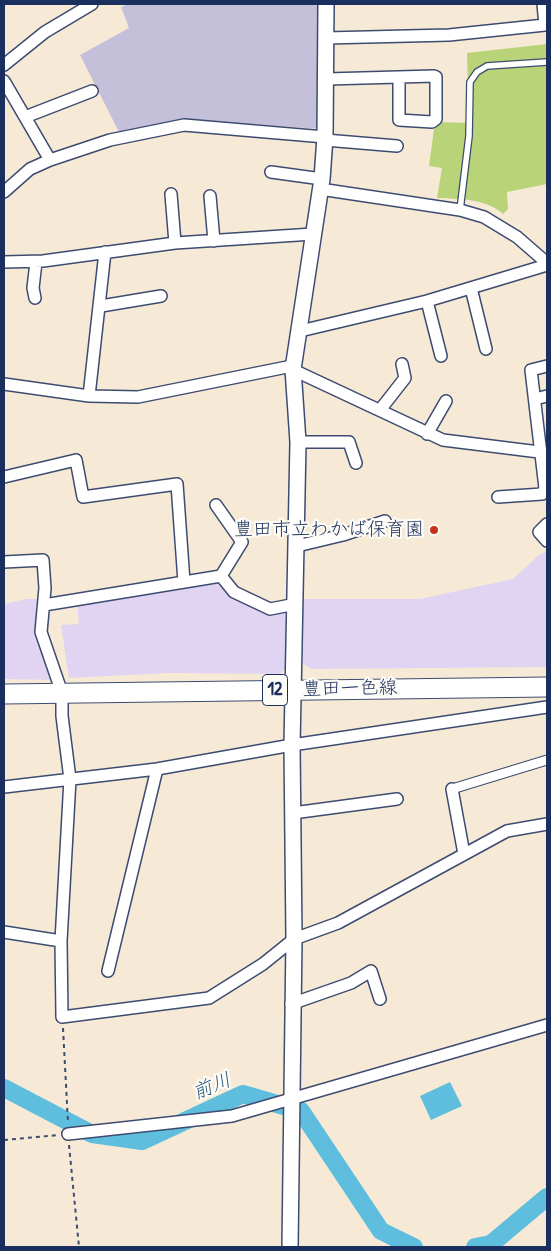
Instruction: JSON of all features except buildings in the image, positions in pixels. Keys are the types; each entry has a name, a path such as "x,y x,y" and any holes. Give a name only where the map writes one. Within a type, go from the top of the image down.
{"main road":[{"name":"豊田一色線","path":"4,694 547,688"}],"street":[{"path":"4,65 46,32 92,4"},
{"path":"290,1247 291,1004 294,939 292,690 296,604 298,442 293,369 321,184 325,138 326,4"},
{"path":"326,38 449,35 545,25 543,4"},
{"path":"326,79 436,77 436,119 432,122 399,120 398,78"},
{"path":"4,81 50,160"},
{"path":"25,117 92,90"},
{"path":"4,192 30,169 50,160 110,140 184,125 397,146"},
{"path":"270,172 321,184 460,210 492,220 516,237 547,264"},
{"path":"171,194 175,243"},
{"path":"210,196 214,241"},
{"path":"4,262 36,262 175,243 313,234"},
{"path":"89,396 105,252"},
{"path":"35,298 33,288 36,262"},
{"path":"300,331 426,301 547,264"},
{"path":"471,288 486,349"},
{"path":"100,306 162,296"},
{"path":"426,301 441,356"},
{"path":"380,410 405,378 402,364"},
{"path":"498,497 542,494 544,488 544,453 531,370 547,366"},
{"path":"4,384 89,396 138,397 287,367 380,410 426,434 456,443 544,453"},
{"path":"535,399 547,396"},
{"path":"426,434 446,401"},
{"path":"298,442 349,442 356,462"},
{"path":"4,477 76,460 83,497 176,484 184,582"},
{"path":"216,505 242,542 222,576"},
{"path":"296,546 343,535 385,521"},
{"path":"547,524 539,532 547,541"},
{"path":"4,562 43,560 44,605 41,632 62,693 62,716 70,779 61,941 62,1018 209,998 263,964 294,939 338,923 507,832 547,824"},
{"path":"222,576 234,592 270,609 296,604"},
{"path":"44,605 222,576"},
{"path":"4,787 157,770 292,745 547,707"},
{"path":"464,854 452,789 547,760"},
{"path":"108,971 157,770"},
{"path":"293,813 397,799"},
{"path":"4,932 61,941"},
{"path":"291,1004 351,982 371,971 380,999"},
{"path":"68,1134 212,1119 291,1099 547,1025"}],"lane":[{"path":"460,210 469,136 470,82 477,72 487,66 547,62"}],"path":[{"path":"62,1018 68,1134 79,1247"},
{"path":"4,1140 68,1134"}],"shaded area":[{"path":"128,4 325,4 322,129 207,121 175,121 120,134 80,55 129,28 121,7"},
{"path":"547,551 547,667 312,669 302,663 303,599 420,599 513,579 539,555"},
{"path":"221,581 231,595 288,608 287,666 280,674 168,673 69,678 61,625 79,624 77,602"},
{"path":"27,599 39,599 55,680 4,679 4,604"}],"green space":[{"path":"547,44 547,184 507,192 508,209 503,214 489,205 480,202 437,198 442,168 429,166 435,122 469,123 467,53"}],"water":[{"path":"450,1082 462,1106 431,1120 420,1096"}],"waterway":[{"name":"前川","path":"4,1088 92,1134 142,1141 243,1094 301,1111 381,1231 414,1247"},
{"name":"前川","path":"475,1247 491,1244 547,1197"}],"place":[{"name":"豊田市立わかば保育園","path":"434,530"}]}
